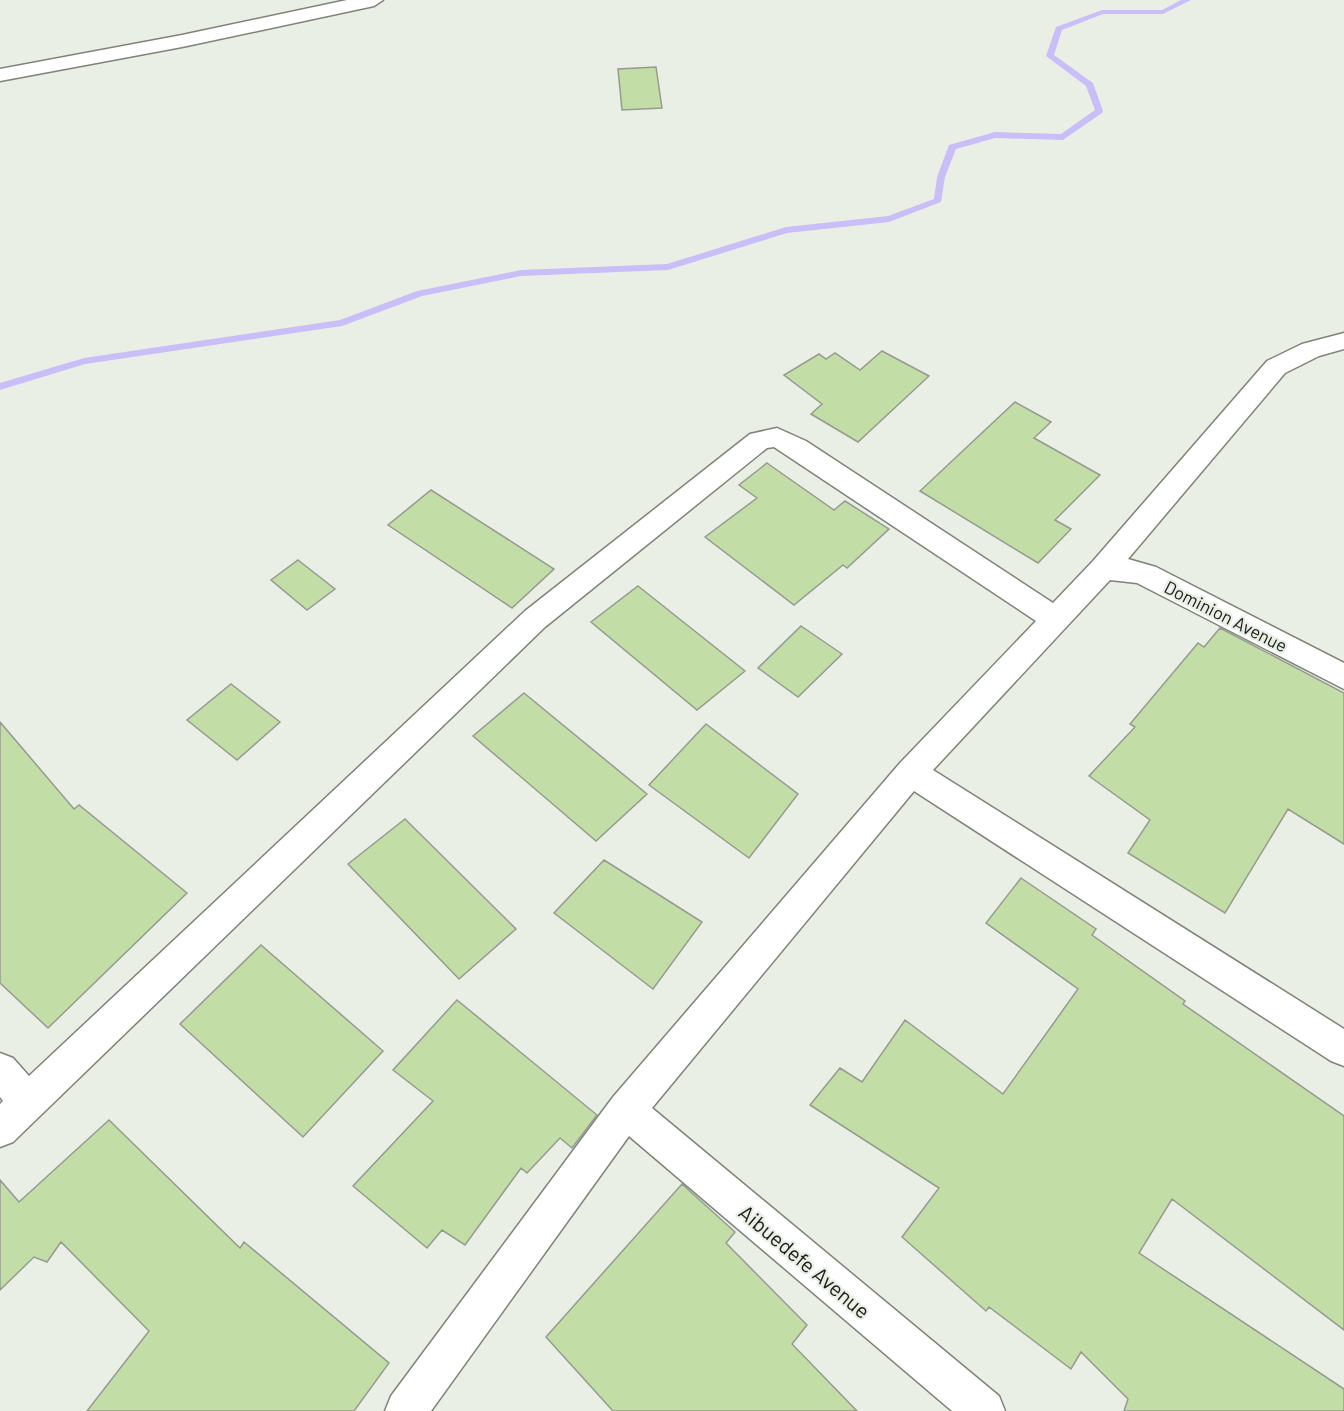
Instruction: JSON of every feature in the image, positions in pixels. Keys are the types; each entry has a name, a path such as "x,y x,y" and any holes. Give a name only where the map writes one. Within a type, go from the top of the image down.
{"street":[{"path":"0,75 183,41 374,0"},
{"path":"406,1411 626,1110 911,772 1054,618 1104,569 1276,367 1311,350 1344,341"},
{"path":"0,1129 535,619 759,441 777,437 797,448 1054,618"},
{"name":"Dominion Avenue","path":"1104,569 1125,568 1146,575 1344,677"},
{"path":"911,772 1344,1049"},
{"path":"0,1071 28,1101"},
{"name":"Aibuedefe Avenue","path":"626,1110 984,1411"}],"building":[{"path":"656,67 662,108 622,110 618,69"},
{"path":"882,351 929,376 858,442 811,414 822,404 784,375 819,354 826,359 835,353 860,370"},
{"path":"1015,402 1051,422 1034,438 1100,475 1055,520 1071,529 1038,563 920,491"},
{"path":"767,463 834,510 845,501 889,529 847,568 843,565 794,605 705,537 757,498 739,485"},
{"path":"431,490 554,569 512,608 388,525"},
{"path":"298,560 335,589 307,610 271,580"},
{"path":"638,586 745,671 697,710 591,622"},
{"path":"801,626 842,654 798,697 758,668"},
{"path":"1220,628 1344,693 1344,844 1288,809 1225,913 1128,853 1150,820 1089,776 1135,727 1130,724 1198,643 1204,647"},
{"path":"231,684 280,722 237,760 187,720"},
{"path":"524,693 647,794 596,841 473,736"},
{"path":"0,722 74,809 79,805 187,893 48,1028 0,983"},
{"path":"706,724 798,794 749,858 649,785"},
{"path":"405,819 516,929 459,979 348,864"},
{"path":"604,860 702,922 653,989 554,913"},
{"path":"1021,878 1096,929 1092,935 1185,1001 1183,1004 1344,1116 1344,1330 1172,1199 1139,1253 1344,1389 1344,1411 1124,1411 1128,1399 1081,1352 1071,1369 989,1307 986,1311 902,1237 939,1188 810,1105 840,1068 862,1082 905,1020 1003,1094 1078,989 986,923"},
{"path":"261,945 383,1051 303,1137 180,1024"},
{"path":"457,1000 597,1115 572,1148 560,1138 527,1173 521,1168 465,1245 442,1230 427,1248 353,1186 433,1101 393,1070"},
{"path":"109,1120 240,1248 244,1242 389,1363 354,1411 87,1411 149,1331 61,1242 47,1262 34,1257 0,1290 0,1180 19,1202"},
{"path":"682,1184 735,1232 726,1243 807,1325 792,1344 857,1411 613,1411 546,1337"}],"waterway":[{"path":"0,387 84,361 342,323 420,293 521,273 668,267 786,230 889,219 938,200 941,177 952,147 995,135 1063,137 1099,111 1090,85 1050,56 1059,29 1102,12 1163,12 1187,0"}]}
